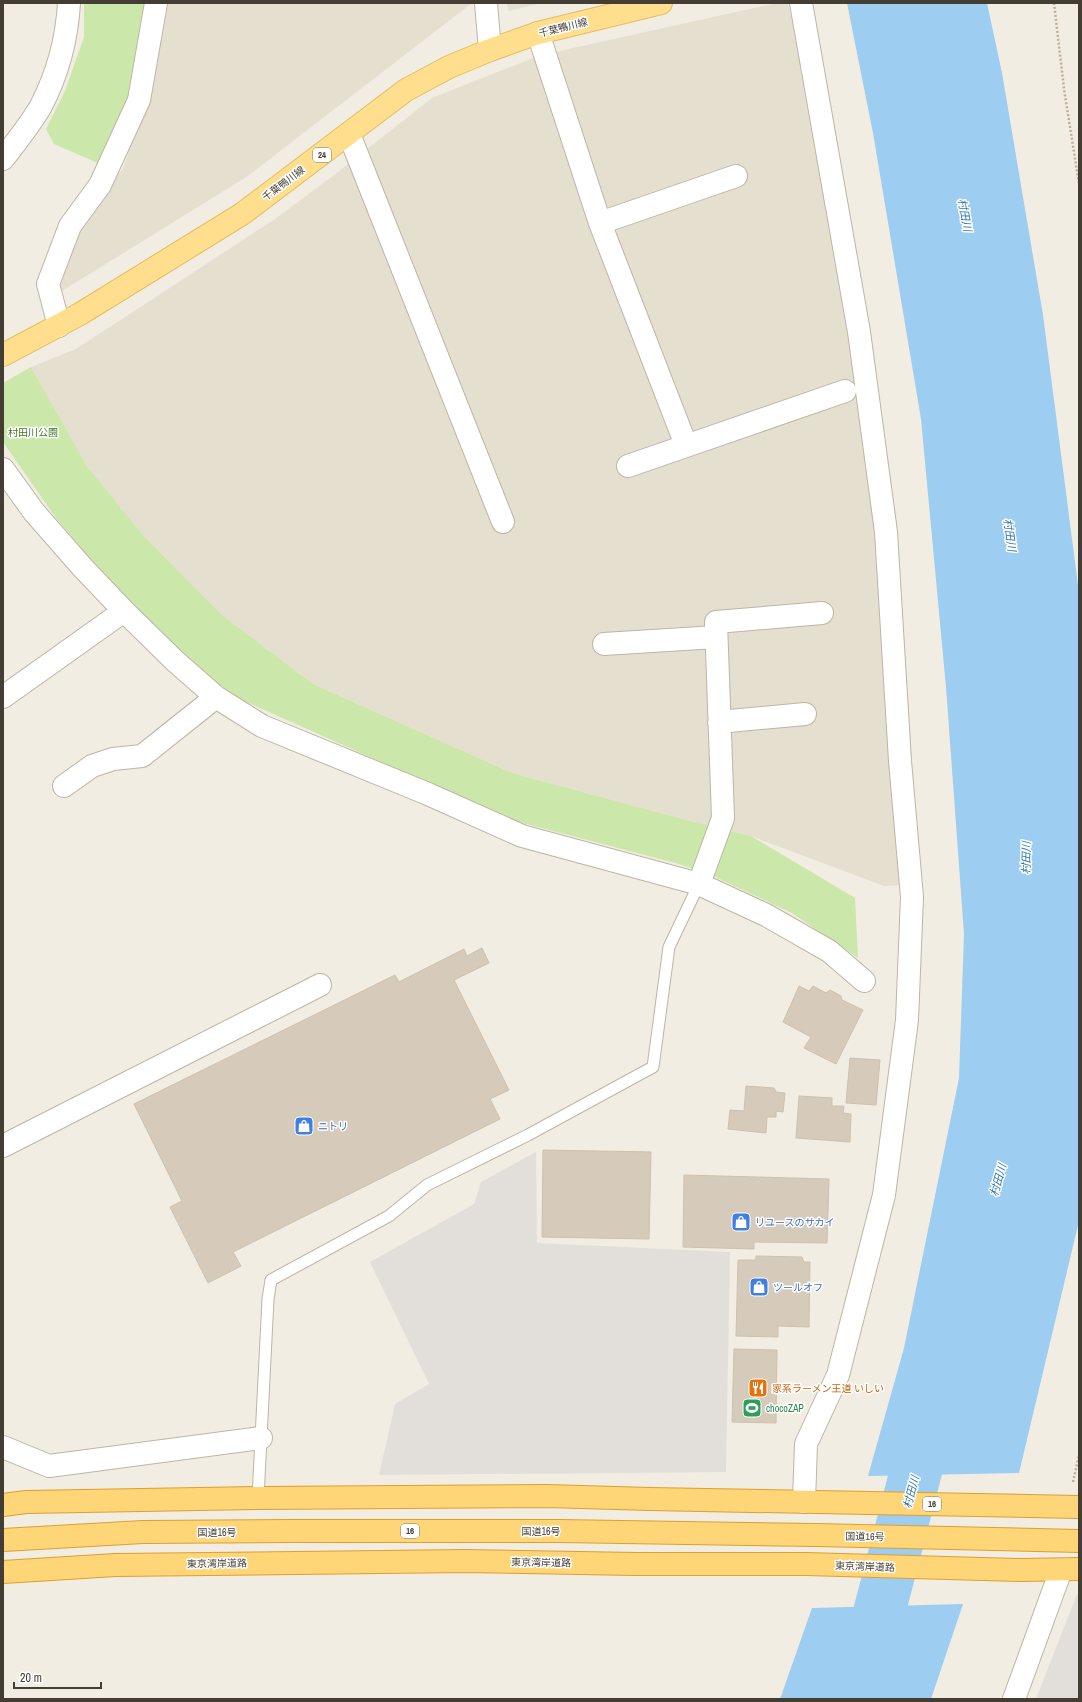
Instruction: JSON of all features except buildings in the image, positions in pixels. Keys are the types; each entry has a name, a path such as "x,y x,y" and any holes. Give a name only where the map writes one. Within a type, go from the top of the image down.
{"highway":[{"name":"16","path":"3,1496 26,1502 258,1498 547,1496 1079,1507"},
{"path":"3,1505 26,1502"},
{"name":"国道16号","path":"3,1540 143,1532 559,1531 1079,1541"},
{"name":"東京湾岸道路","path":"9,1572 115,1565 232,1562 465,1561 636,1564 806,1564 1021,1570 1070,1569"}],"main road":[{"name":"千葉鴨川線","path":"3,354 59,326 242,214 406,90 449,67 490,50 538,33 661,3"}],"street":[{"path":"7,148 40,106 60,62 69,3"},
{"path":"59,326 48,284 70,226 100,185 139,100 156,3"},
{"path":"486,3 490,50"},
{"path":"801,3 859,332 886,532 900,761 912,897 907,1020 884,1195 838,1375 806,1444 814,1502"},
{"path":"538,33 600,223 686,445"},
{"path":"349,134 503,522"},
{"path":"600,223 736,176"},
{"path":"628,466 845,390"},
{"path":"3,469 34,512 78,563 124,611 175,661 216,697 262,726 428,794 522,836 699,884 766,916 829,951 864,982"},
{"path":"3,697 124,611"},
{"path":"699,884 723,818 716,622 822,613"},
{"path":"604,644 716,637"},
{"path":"64,786 92,766 113,759 142,756 216,697"},
{"path":"719,722 805,714"},
{"path":"3,1146 320,984"},
{"path":"3,1447 48,1466 261,1438"},
{"path":"1014,1699 1070,1569"}],"lane":[{"path":"258,1498 268,1299 271,1280 389,1216 427,1185 528,1135 653,1067 669,947 699,884"}],"path":[{"path":"1054,3 1064,89 1079,184"}],"shaded area":[{"path":"168,3 472,3 248,176 62,291 58,283 61,256 123,168 150,93"},
{"path":"506,3 541,3 509,11"},
{"path":"777,3 788,3 820,140 872,459 904,885 884,886 751,836 512,773 313,684 222,615 142,534 87,466 31,367 76,349 275,219 338,172 432,98 533,58"},
{"path":"536,1152 537,1243 730,1252 726,1472 379,1475 395,1404 429,1384 370,1262 474,1204 481,1182"},
{"path":"1077,1594 1079,1594 1079,1699 1036,1699"}],"green space":[{"path":"84,3 147,3 136,86 100,164 54,144 46,129 65,91 84,37"},
{"name":"村田川公園","path":"31,367 87,466 142,534 222,615 313,684 512,773 751,836 855,898 858,958 792,913 711,875 679,864 511,820 242,700 196,668 125,600 56,518 3,442 3,383"}],"water":[{"path":"847,3 987,3 1002,73 1043,315 1079,593 1079,1221 1019,1473 868,1476 904,1348 959,1078 964,934 946,687 921,419 873,133"},
{"path":"963,1604 931,1699 780,1699 812,1608"}],"waterway":[{"name":"村田川","path":"851,1699 867,1659 933,1406"}],"place":[{"name":"ニトリ","path":"304,1126"},
{"name":"リユースのサカイ","path":"741,1222"},
{"name":"ツールオフ","path":"759,1287"},
{"name":"家系ラーメン王道 いしい","path":"758,1388"},
{"name":"chocoZAP","path":"752,1408"}]}
